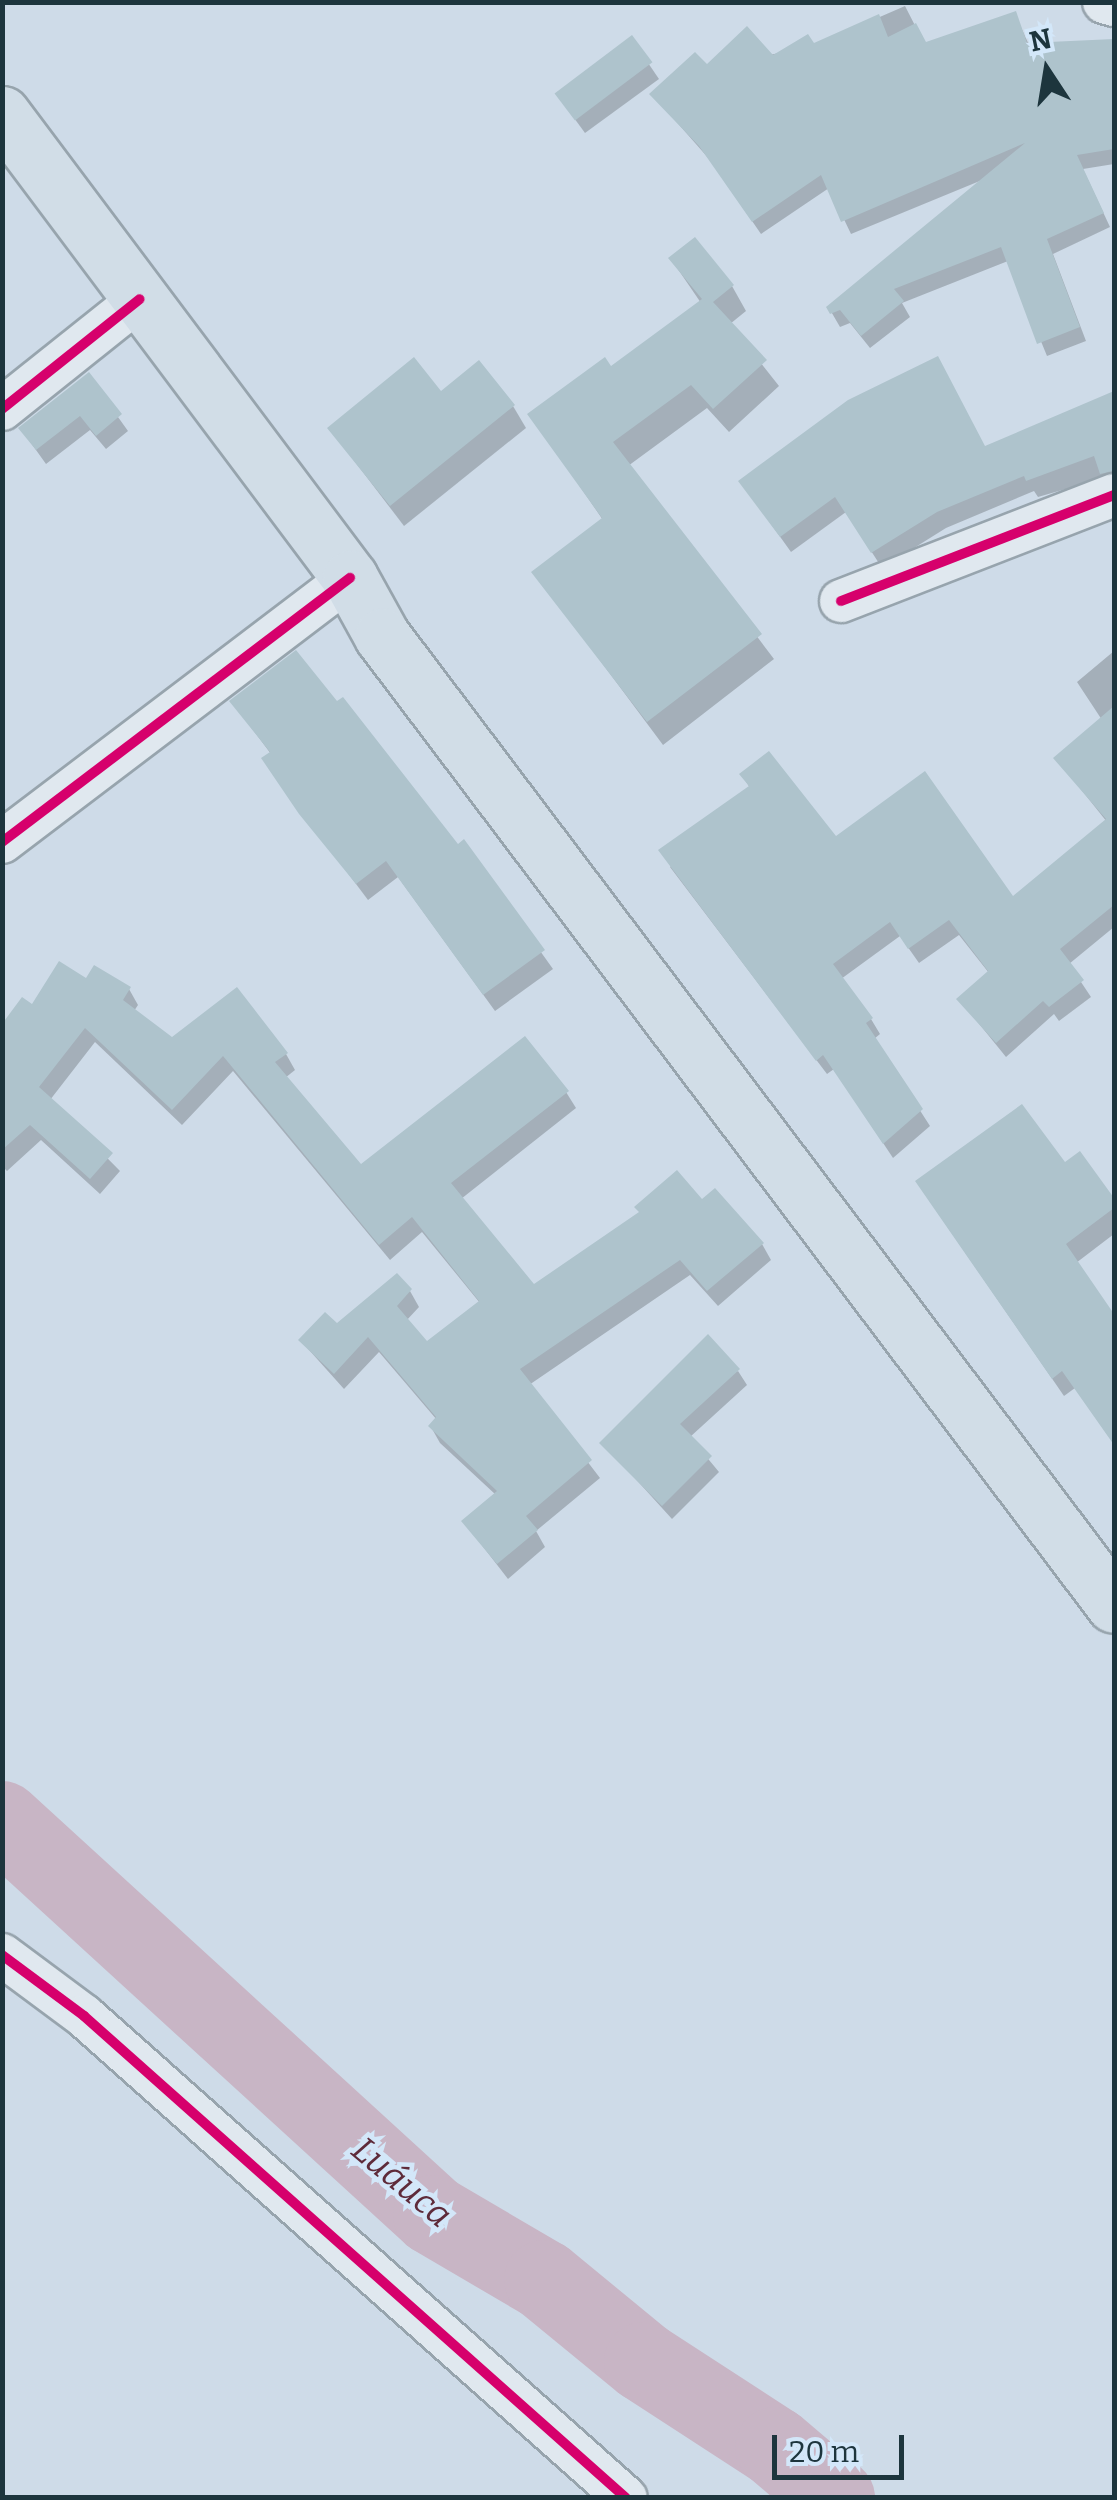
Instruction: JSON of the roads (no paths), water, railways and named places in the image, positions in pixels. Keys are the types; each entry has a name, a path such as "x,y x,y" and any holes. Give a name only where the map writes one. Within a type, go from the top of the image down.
{"main road":[{"path":"2,114 350,578 382,636 1114,1605"}],"street":[{"path":"1104,2 1114,4"},
{"path":"2,409 140,298"},
{"path":"841,601 1114,495"},
{"path":"2,842 350,578"},
{"path":"2,1955 99,2029 626,2498"}],"waterway":[{"name":"Luáuca","path":"2,1821 433,2215 544,2280 644,2362 775,2447 835,2498"}]}
